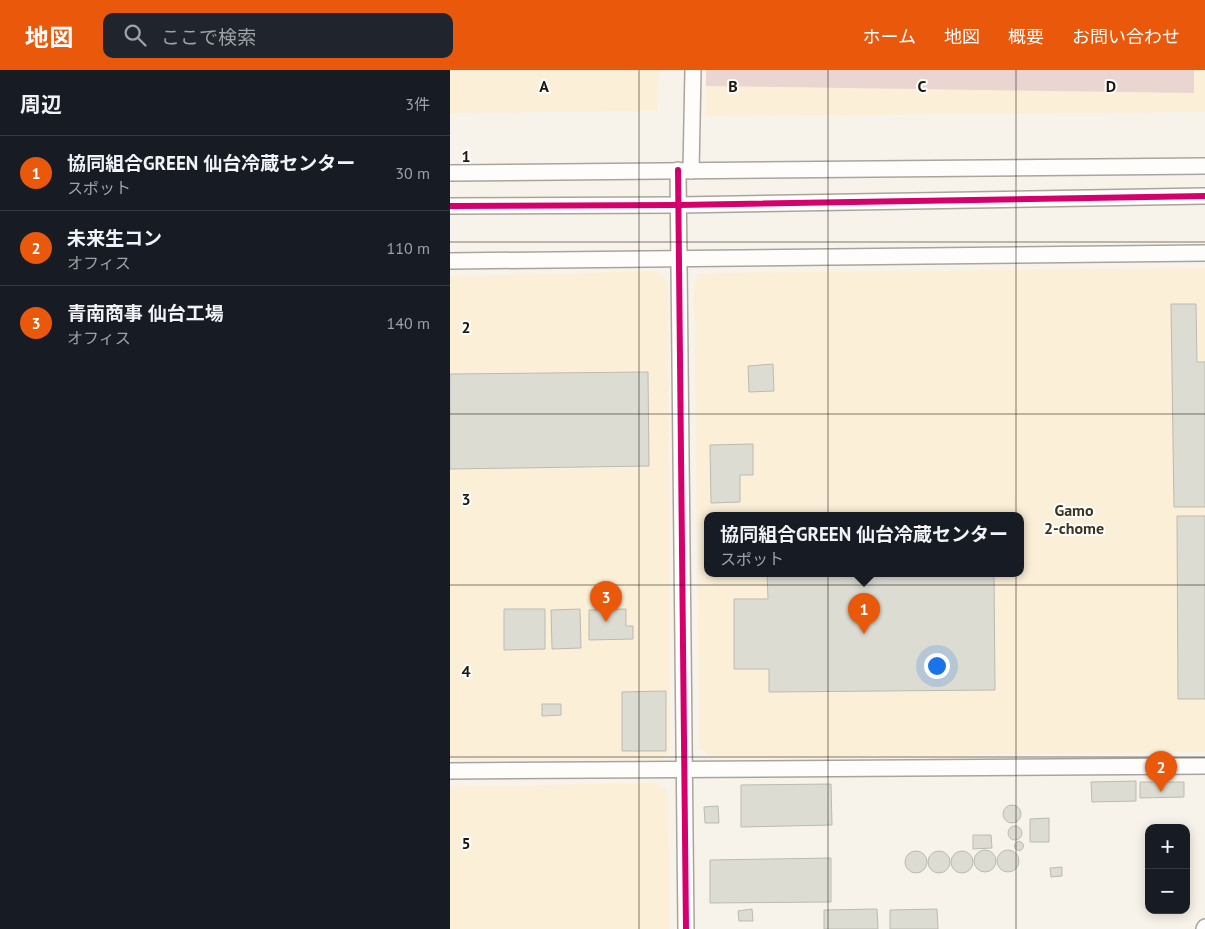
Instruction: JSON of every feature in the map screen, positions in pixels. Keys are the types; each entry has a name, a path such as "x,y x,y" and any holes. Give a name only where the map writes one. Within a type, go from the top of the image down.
{"street":[{"path":"686,929 679,205 685,171 693,70"},
{"path":"450,173 1205,166"},
{"path":"450,206 679,205 1205,196"},
{"path":"450,261 1205,253"},
{"path":"450,771 1205,766"}],"shaded area":[{"path":"450,70 659,70 657,111 450,113"},
{"path":"706,70 1205,70 1205,112 705,116"},
{"path":"706,70 1194,70 1194,93 706,86"},
{"path":"1205,268 1205,752 712,758 699,747 694,281 700,273"},
{"path":"659,271 668,281 670,752 661,759 450,760 450,276"},
{"path":"659,783 668,792 670,929 450,929 450,786"}],"building":[{"path":"1171,304 1196,304 1197,362 1205,362 1205,507 1174,507"},
{"path":"773,364 774,391 749,392 748,366"},
{"path":"648,372 649,466 450,469 450,374"},
{"path":"753,444 753,475 740,475 740,502 711,503 710,445"},
{"path":"1177,516 1205,516 1205,699 1178,699"},
{"path":"767,577 994,577 995,690 769,692 769,669 734,669 734,599 768,599"},
{"path":"504,609 545,609 545,649 504,650"},
{"path":"580,609 581,648 552,649 551,610"},
{"path":"626,609 626,626 633,626 633,639 589,640 589,610"},
{"path":"666,691 666,751 622,751 622,692"},
{"path":"542,704 561,704 561,715 542,716"},
{"path":"1136,781 1136,801 1092,802 1091,782"},
{"path":"1140,782 1184,782 1184,797 1140,798"},
{"path":"831,784 832,825 741,827 741,785"},
{"path":"1012,805 1018,808 1021,814 1018,820 1012,823 1006,820 1003,814 1006,808"},
{"path":"718,806 719,823 705,823 704,807"},
{"path":"1049,818 1049,842 1030,842 1030,819"},
{"path":"1015,826 1020,828 1022,833 1020,838 1015,840 1010,838 1008,833 1010,828"},
{"path":"973,835 991,835 992,848 973,849"},
{"path":"1019,841 1024,846 1019,851 1014,846"},
{"path":"985,850 993,853 996,861 993,869 985,872 977,869 974,861 977,853"},
{"path":"1008,850 1016,853 1019,861 1016,869 1008,872 1000,869 997,861 1000,853"},
{"path":"916,851 924,854 927,862 924,870 916,873 908,870 905,862 908,854"},
{"path":"939,851 947,854 950,862 947,870 939,873 931,870 928,862 931,854"},
{"path":"962,851 970,854 973,862 970,870 962,873 954,870 951,862 954,854"},
{"path":"831,858 831,902 710,903 710,860"},
{"path":"1062,867 1062,876 1051,877 1050,868"},
{"path":"752,909 753,921 739,921 738,911"},
{"path":"877,909 878,929 824,929 824,910"},
{"path":"937,909 938,929 890,929 890,910"}],"cycle path":[{"path":"678,170 686,929"},
{"path":"450,206 679,205 1205,196"}],"place":[{"name":"青南商事 仙台工場","path":"606,622"},
{"name":"協同組合GREEN 仙台冷蔵センター","path":"864,634"},
{"name":"未来生コン","path":"1161,792"}],"district":[{"name":"Gamo 2-chome","path":"1074,519"}]}
